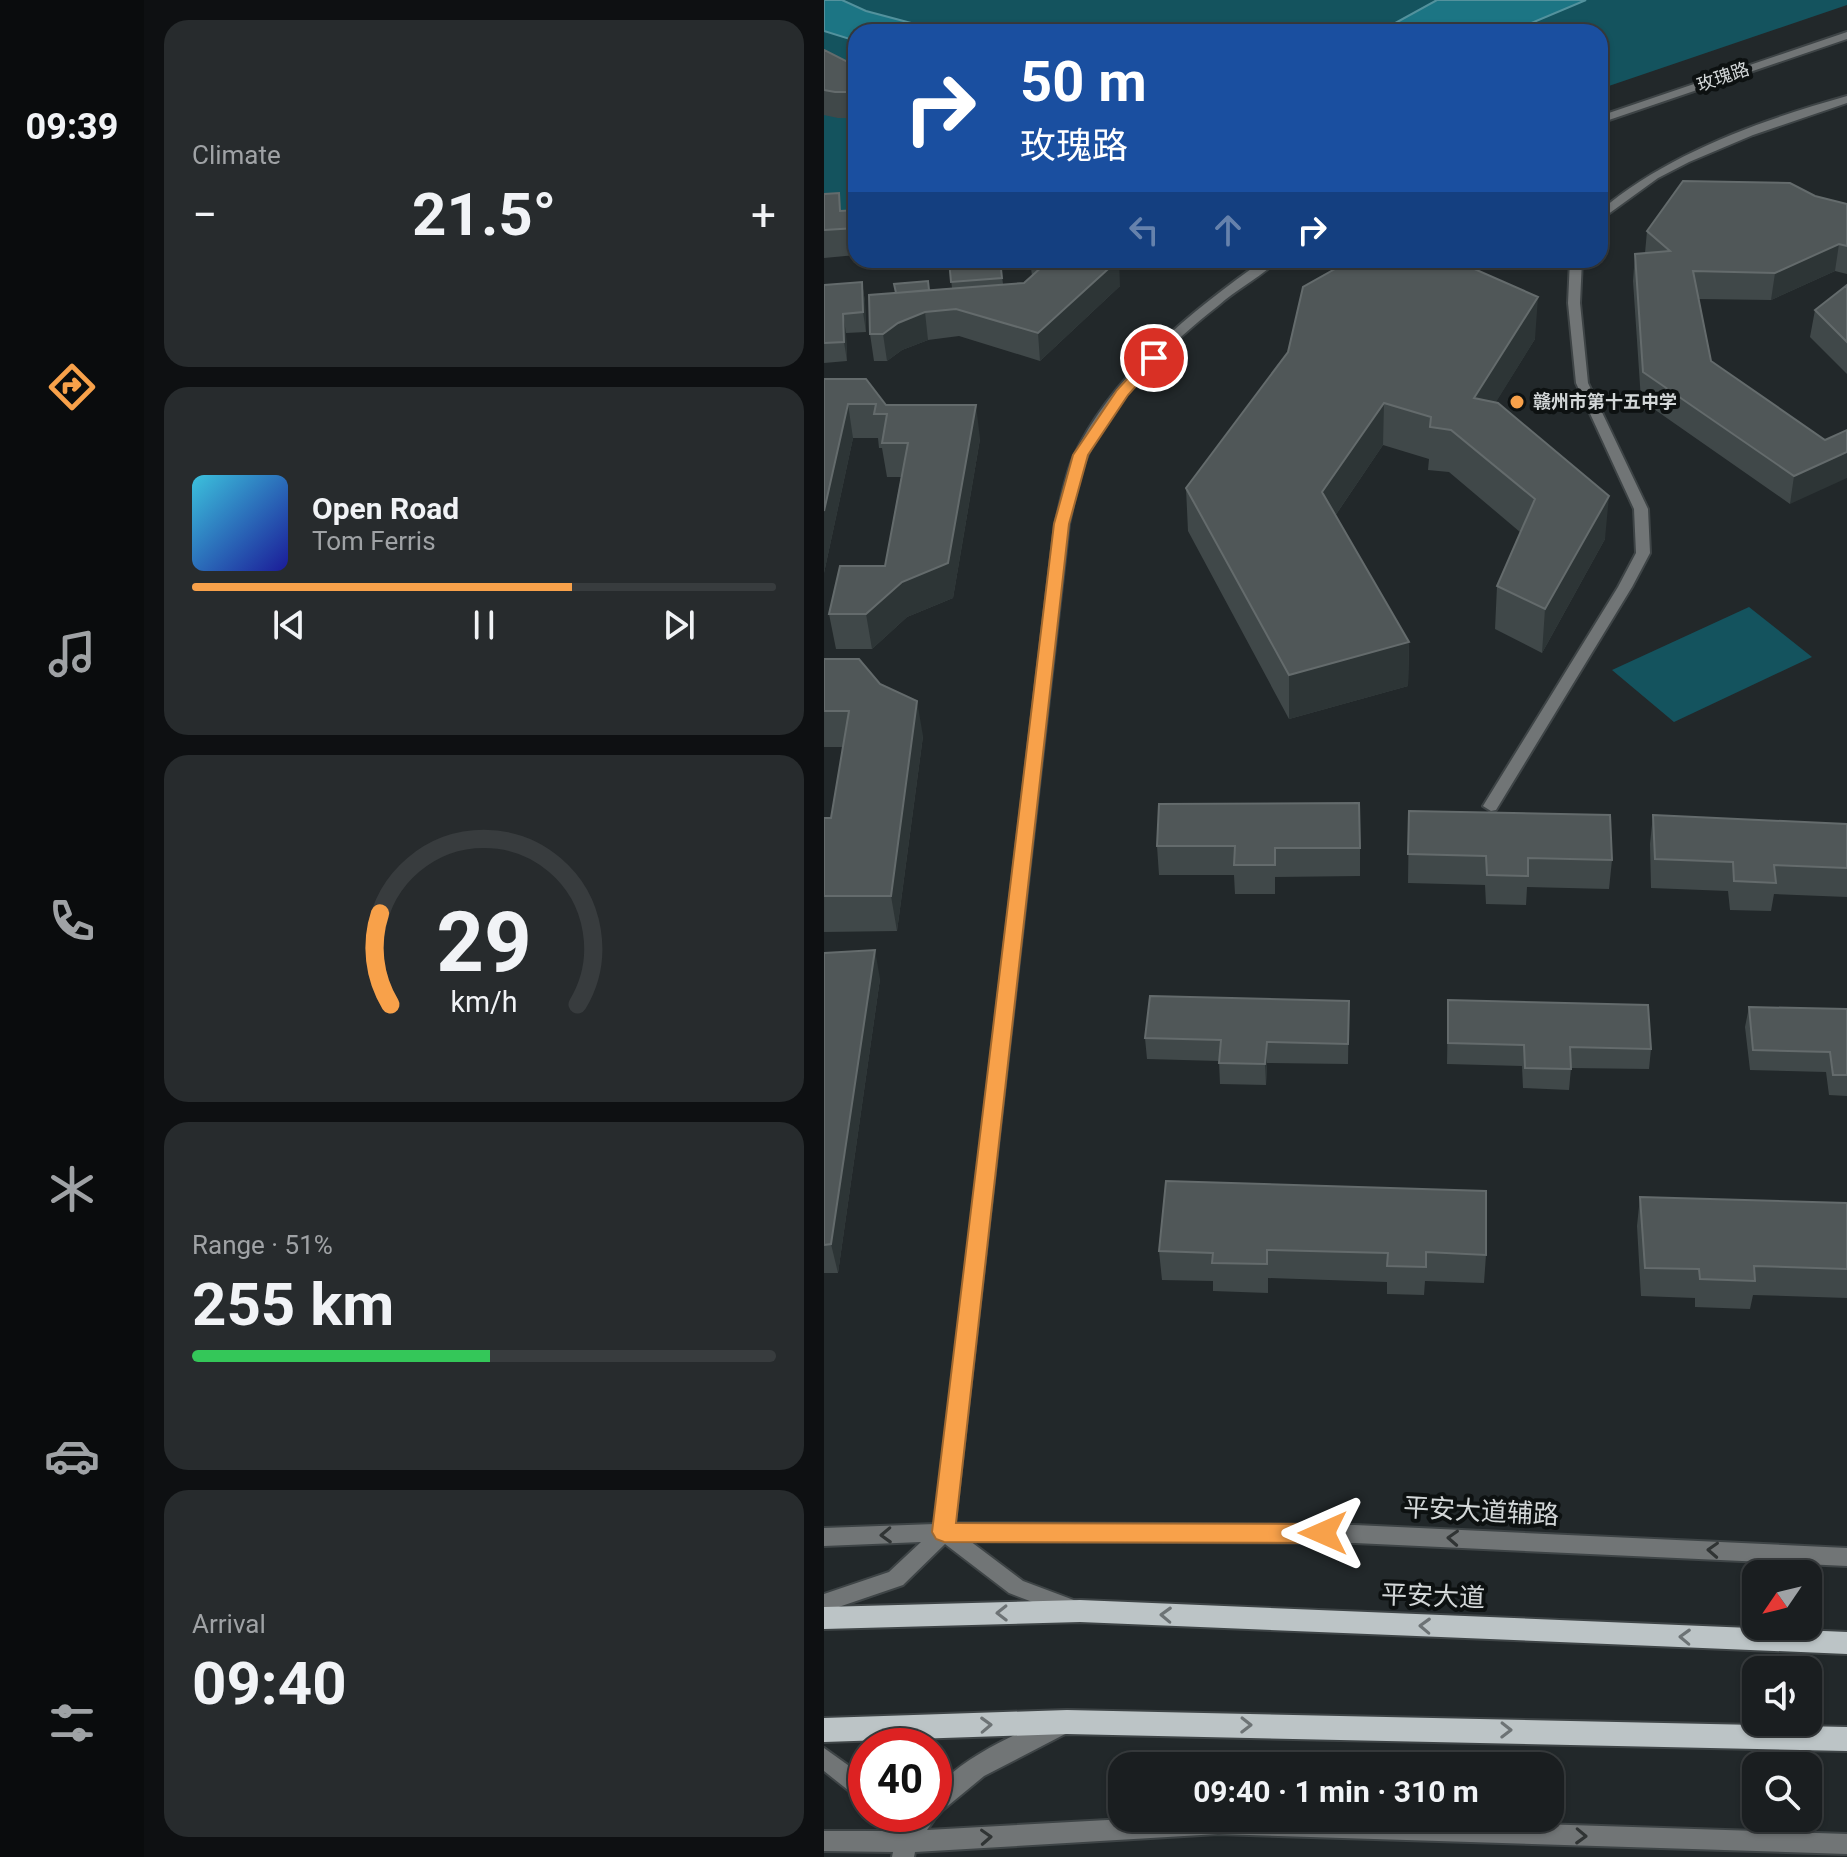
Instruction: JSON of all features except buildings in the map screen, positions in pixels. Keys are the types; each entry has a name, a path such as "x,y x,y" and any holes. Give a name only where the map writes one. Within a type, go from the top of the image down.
{"main road":[{"name":"平安大道","path":"824,1618 1080,1611 1847,1643"},
{"path":"824,1730 1067,1722 1847,1739"}],"street":[{"name":"玫瑰路","path":"1608,117 1847,35"},
{"path":"1608,209 1624,194 1680,161 1847,99"},
{"path":"824,1603 896,1579 944,1532 1062,524 1081,455 1122,393 1170,340 1222,293 1260,268"},
{"path":"1491,806 1643,553 1641,509 1582,383 1574,303 1576,268"},
{"path":"944,1532 1016,1587 1080,1611"},
{"name":"平安大道辅路","path":"824,1537 944,1532 1355,1534 1847,1557"},
{"path":"952,1788 993,1758 1067,1722"},
{"path":"824,1758 848,1777"},
{"path":"824,1841 904,1849 1218,1824 1847,1844"},
{"path":"904,1849 915,1832"}],"shaded area":[{"path":"824,0 1847,0 1847,5 1608,86 1608,24 848,24 848,220 824,217"},
{"path":"824,0 842,0 866,11 915,24 848,24 848,38 824,31"},
{"path":"1437,0 1586,0 1529,24 1394,24"},
{"path":"1749,607 1812,657 1674,722 1612,670"}],"place":[{"name":"赣州市第十五中学","path":"1517,402"}],"route":[{"path":"1154,358 1122,393 1081,455 1062,524 944,1532 1323,1533"}]}
